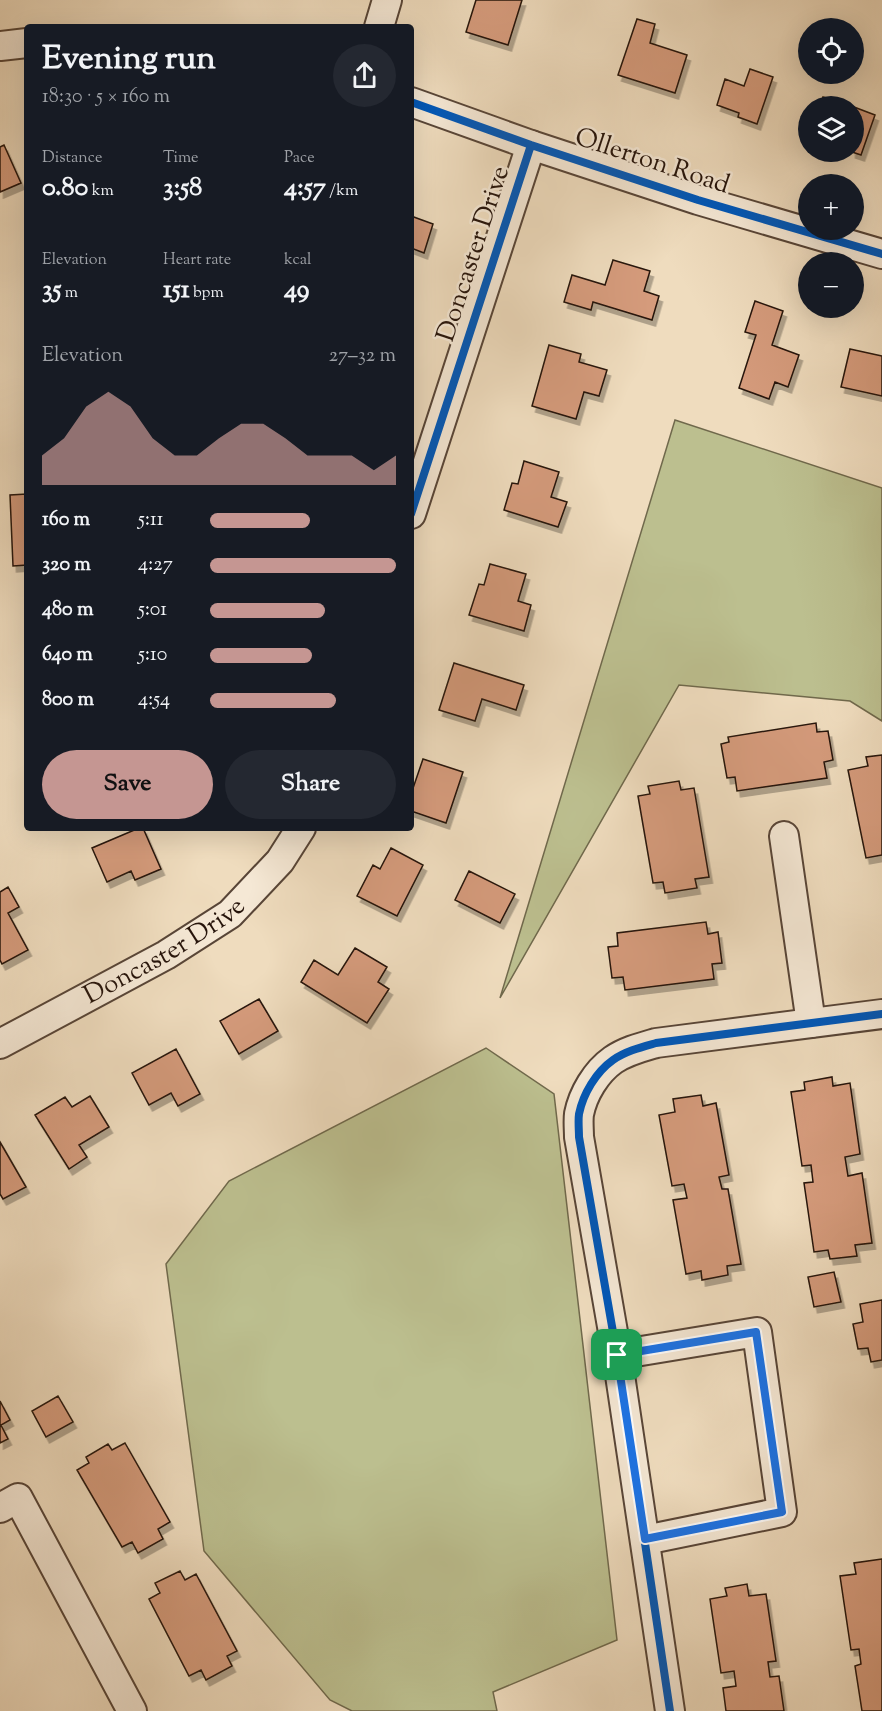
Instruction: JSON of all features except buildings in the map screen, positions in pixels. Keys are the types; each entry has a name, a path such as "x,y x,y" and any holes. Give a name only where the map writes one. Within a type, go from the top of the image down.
{"street":[{"path":"380,24 387,0"},
{"name":"Ollerton Road","path":"414,103 531,145 698,200 882,254"},
{"name":"Doncaster Drive","path":"414,504 531,145"},
{"name":"Doncaster Drive","path":"0,1044 166,955 230,914 280,861 299,831"},
{"path":"784,836 811,1023"},
{"path":"669,1711 617,1355 579,1137 579,1115 585,1096 598,1073 613,1059 630,1051 656,1043 882,1014"},
{"path":"617,1355 756,1332 782,1512 645,1539"},
{"path":"0,1508 18,1498 132,1711"}],"green space":[{"path":"675,420 882,488 882,721 850,701 679,685 500,998"},
{"path":"486,1048 554,1094 617,1640 493,1692 497,1711 352,1711 330,1700 204,1551 166,1264 229,1181"}],"cycle path":[{"path":"414,103 531,145 698,200 882,254"},
{"path":"414,505 531,145"},
{"path":"670,1711 617,1355 579,1137 581,1106 591,1084 607,1065 623,1054 656,1043 882,1014"}],"route":[{"path":"756,1332 782,1512 645,1539 617,1355 756,1332"}]}
